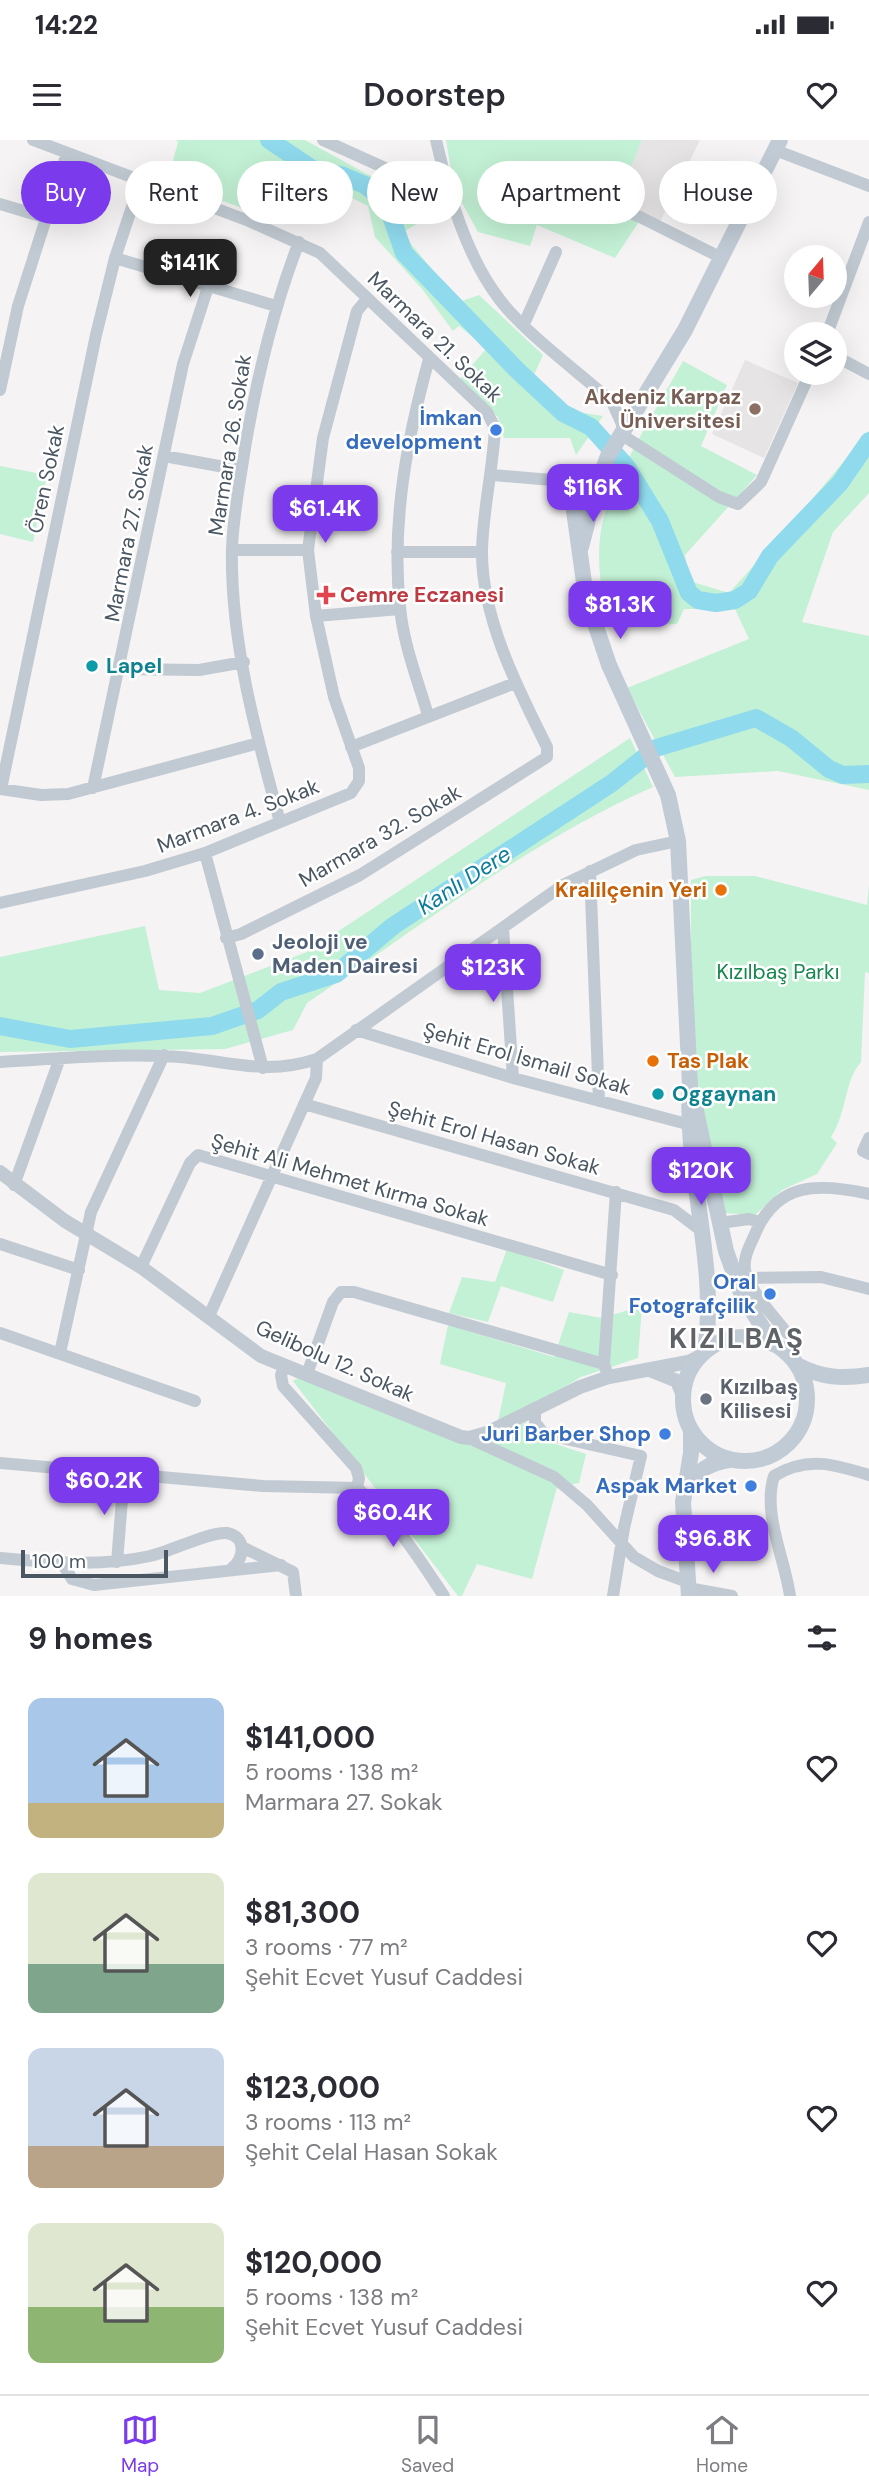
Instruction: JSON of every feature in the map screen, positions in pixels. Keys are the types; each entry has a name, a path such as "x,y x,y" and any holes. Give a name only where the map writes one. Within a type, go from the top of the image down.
{"main road":[{"path":"702,1354 709,1281 687,1124 690,1085 678,841 668,795 597,631 586,597 573,515 575,490 608,456 685,330 778,145"},
{"path":"580,549 608,456"},
{"path":"575,490 591,481 595,495"},
{"path":"575,490 581,505 595,495"},
{"path":"685,1491 697,1473 708,1465 730,1460 748,1462 781,1451 803,1424 807,1407 804,1378 797,1365 773,1343 741,1293 726,1251 690,1085"},
{"path":"730,1460 708,1449 691,1431 683,1413 682,1393 687,1373 702,1354 738,1337 773,1343"},
{"path":"797,1365 825,1377 869,1375"},
{"path":"807,1407 821,1390 844,1378"},
{"path":"688,1589 685,1491 691,1453 691,1431"}],"street":[{"name":"Marmara 21. Sokak","path":"33,140 125,174"},
{"path":"323,140 371,161"},
{"path":"436,140 440,161"},
{"path":"778,145 869,186"},
{"path":"64,161 66,153"},
{"path":"0,204 21,210"},
{"name":"Marmara 21. Sokak","path":"223,212 299,242 329,260 493,419 493,475 482,552 492,616 515,683 547,747 547,757"},
{"path":"645,219 722,257"},
{"path":"832,322 869,222"},
{"path":"0,390 18,306 45,224"},
{"name":"Ören Sokak","path":"0,789 96,335 126,224"},
{"path":"463,224 487,281 501,302 616,407 622,424 622,435 719,498 738,504 761,482 805,385"},
{"name":"Marmara 26. Sokak","path":"280,822 259,743 244,662 237,621 232,550 241,470 255,386 276,306 299,242"},
{"path":"524,324 556,252"},
{"path":"115,258 276,306"},
{"name":"Marmara 27. Sokak","path":"93,788 183,364 208,287"},
{"path":"367,299 357,311 323,438 308,550 316,616 334,697 351,747 515,683"},
{"path":"428,715 400,609 397,552 415,409 429,359"},
{"path":"847,362 869,374"},
{"path":"164,456 241,470"},
{"path":"493,475 544,481 575,490"},
{"path":"232,550 308,550"},
{"path":"397,552 482,552"},
{"path":"316,616 400,609"},
{"path":"120,668 199,670 244,662"},
{"path":"0,789 41,795 68,794 259,743"},
{"name":"Marmara 4. Sokak","path":"0,903 145,871 205,853 351,793 359,781 359,768 351,747"},
{"name":"Marmara 32. Sokak","path":"226,938 241,934 360,874 547,757"},
{"path":"0,1062 164,1055 263,1068 290,1068 317,1059 563,885 636,850 678,841"},
{"path":"205,853 263,1068"},
{"path":"590,871 599,1101"},
{"path":"503,928 508,960 513,1078"},
{"name":"Şehit Erol İsmail Sokak","path":"356,1030 513,1078 687,1124"},
{"path":"60,1353 91,1212 164,1055"},
{"path":"14,1185 60,1058"},
{"path":"209,1316 316,1078 317,1059"},
{"name":"Şehit Erol Hasan Sokak","path":"304,1104 674,1210 703,1232"},
{"path":"869,1138 863,1151 869,1154"},
{"name":"Şehit Ali Mehmet Kırma Sokak","path":"141,1267 190,1163 198,1155 612,1275"},
{"name":"Gelibolu 12. Sokak","path":"0,1172 14,1185 141,1267 261,1356 425,1424 469,1438"},
{"path":"787,1333 748,1278 744,1259 760,1222 780,1198 805,1188 834,1186 869,1194"},
{"path":"606,1370 616,1192"},
{"path":"674,1210 690,1208 699,1199"},
{"path":"720,1223 748,1219 760,1222"},
{"path":"0,1244 79,1270"},
{"path":"748,1278 821,1277 869,1289"},
{"path":"307,1374 333,1301 341,1292 354,1292 606,1370 649,1370 702,1354"},
{"path":"0,1333 195,1401"},
{"path":"285,1365 281,1375 283,1386 356,1468 357,1488"},
{"path":"469,1438 498,1429 580,1387 606,1370"},
{"path":"649,1370 677,1381 682,1393"},
{"path":"535,1410 536,1422 544,1434 641,1456 613,1596"},
{"path":"469,1438 554,1477 587,1505 621,1546 658,1571 688,1589 732,1596"},
{"path":"790,1596 772,1508 770,1488 774,1476 799,1464 818,1462 869,1475"},
{"path":"0,1463 263,1486 357,1488 379,1506 402,1533 444,1596"},
{"path":"117,1562 124,1475"},
{"path":"0,1558 62,1563 117,1562 151,1556 223,1533 237,1538 242,1547 251,1554 293,1572 296,1596"},
{"path":"231,1569 240,1560 242,1547"},
{"path":"62,1563 72,1579 94,1585 281,1565"}],"shaded area":[{"path":"642,140 700,140 690,161 659,161 659,222 645,214 645,161 633,161"},
{"name":"Akdeniz Karpaz Üniversitesi","path":"745,360 784,377 784,385 797,385 764,458 712,434"}],"green space":[{"path":"176,140 305,140 343,161 237,161 237,206 223,201 223,161 173,161 178,142"},
{"path":"446,140 642,140 633,161 477,161 477,224 637,224 615,258 537,225 530,246 478,232 463,204 463,161 450,161"},
{"path":"353,166 367,174 367,206 353,198"},
{"path":"372,224 417,224 402,233 459,302 479,295 543,355 533,377 571,411 603,416 576,455 570,438 504,438 498,417 460,379 487,348 459,326 453,331 422,289 375,237"},
{"path":"683,361 727,385 701,446 757,475 685,555 689,581 729,593 794,521 869,431 869,493 833,532 802,622 869,636 869,790 778,771 675,777 627,688 749,639 735,609 684,609 677,624 608,627 599,564 602,525 626,464"},
{"path":"0,466 47,475 33,542 0,534"},
{"path":"630,738 653,787 562,833 433,916 307,1003 293,1030 225,1049 0,1052 0,957 145,926 159,990 200,993 307,952"},
{"name":"Kızılbaş Parkı","path":"706,876 755,876 867,905 869,885 869,973 865,972 861,1062 851,1078 840,1118 831,1137 837,1143 817,1174 782,1190 755,1215 723,1213 696,1086 691,989 691,880"},
{"path":"507,1249 564,1270 553,1302 501,1286 488,1322 449,1313 462,1277 495,1282"},
{"path":"642,1306 638,1358 581,1377 525,1410 498,1421 506,1383 440,1364 448,1325 554,1357 569,1312 602,1318"},
{"path":"299,1377 472,1446 493,1440 526,1422 528,1435 586,1454 579,1483 557,1487 532,1579 477,1564 462,1596 458,1596 293,1381"}],"waterway":[{"path":"269,140 314,170 341,175 365,185 386,202 404,253 517,370 563,413 591,427 626,466 660,521 689,593 698,600 716,603 735,600 749,591 770,556 840,483 869,441"},
{"name":"Kanlı Dere","path":"0,1026 70,1039 212,1026 258,1010 281,992 336,974 393,926 612,783 656,748 756,718 791,738 829,769 843,775 869,774"}],"place":[{"name":"Akdeniz Karpaz Üniversitesi","path":"755,409"},
{"name":"İmkan development","path":"496,430"},
{"name":"Cemre Eczanesi","path":"326,595"},
{"name":"Lapel","path":"92,666"},
{"name":"Kralilçenin Yeri","path":"721,890"},
{"name":"Jeoloji ve Maden Dairesi","path":"258,954"},
{"name":"Tas Plak","path":"653,1061"},
{"name":"Oggaynan","path":"658,1094"},
{"name":"Oral Fotografçilik","path":"770,1294"},
{"name":"Kızılbaş Kilisesi","path":"706,1399"},
{"name":"Juri Barber Shop","path":"665,1434"},
{"name":"Aspak Market","path":"751,1486"}],"district":[{"name":"KIZILBAŞ","path":"737,1338"}]}
